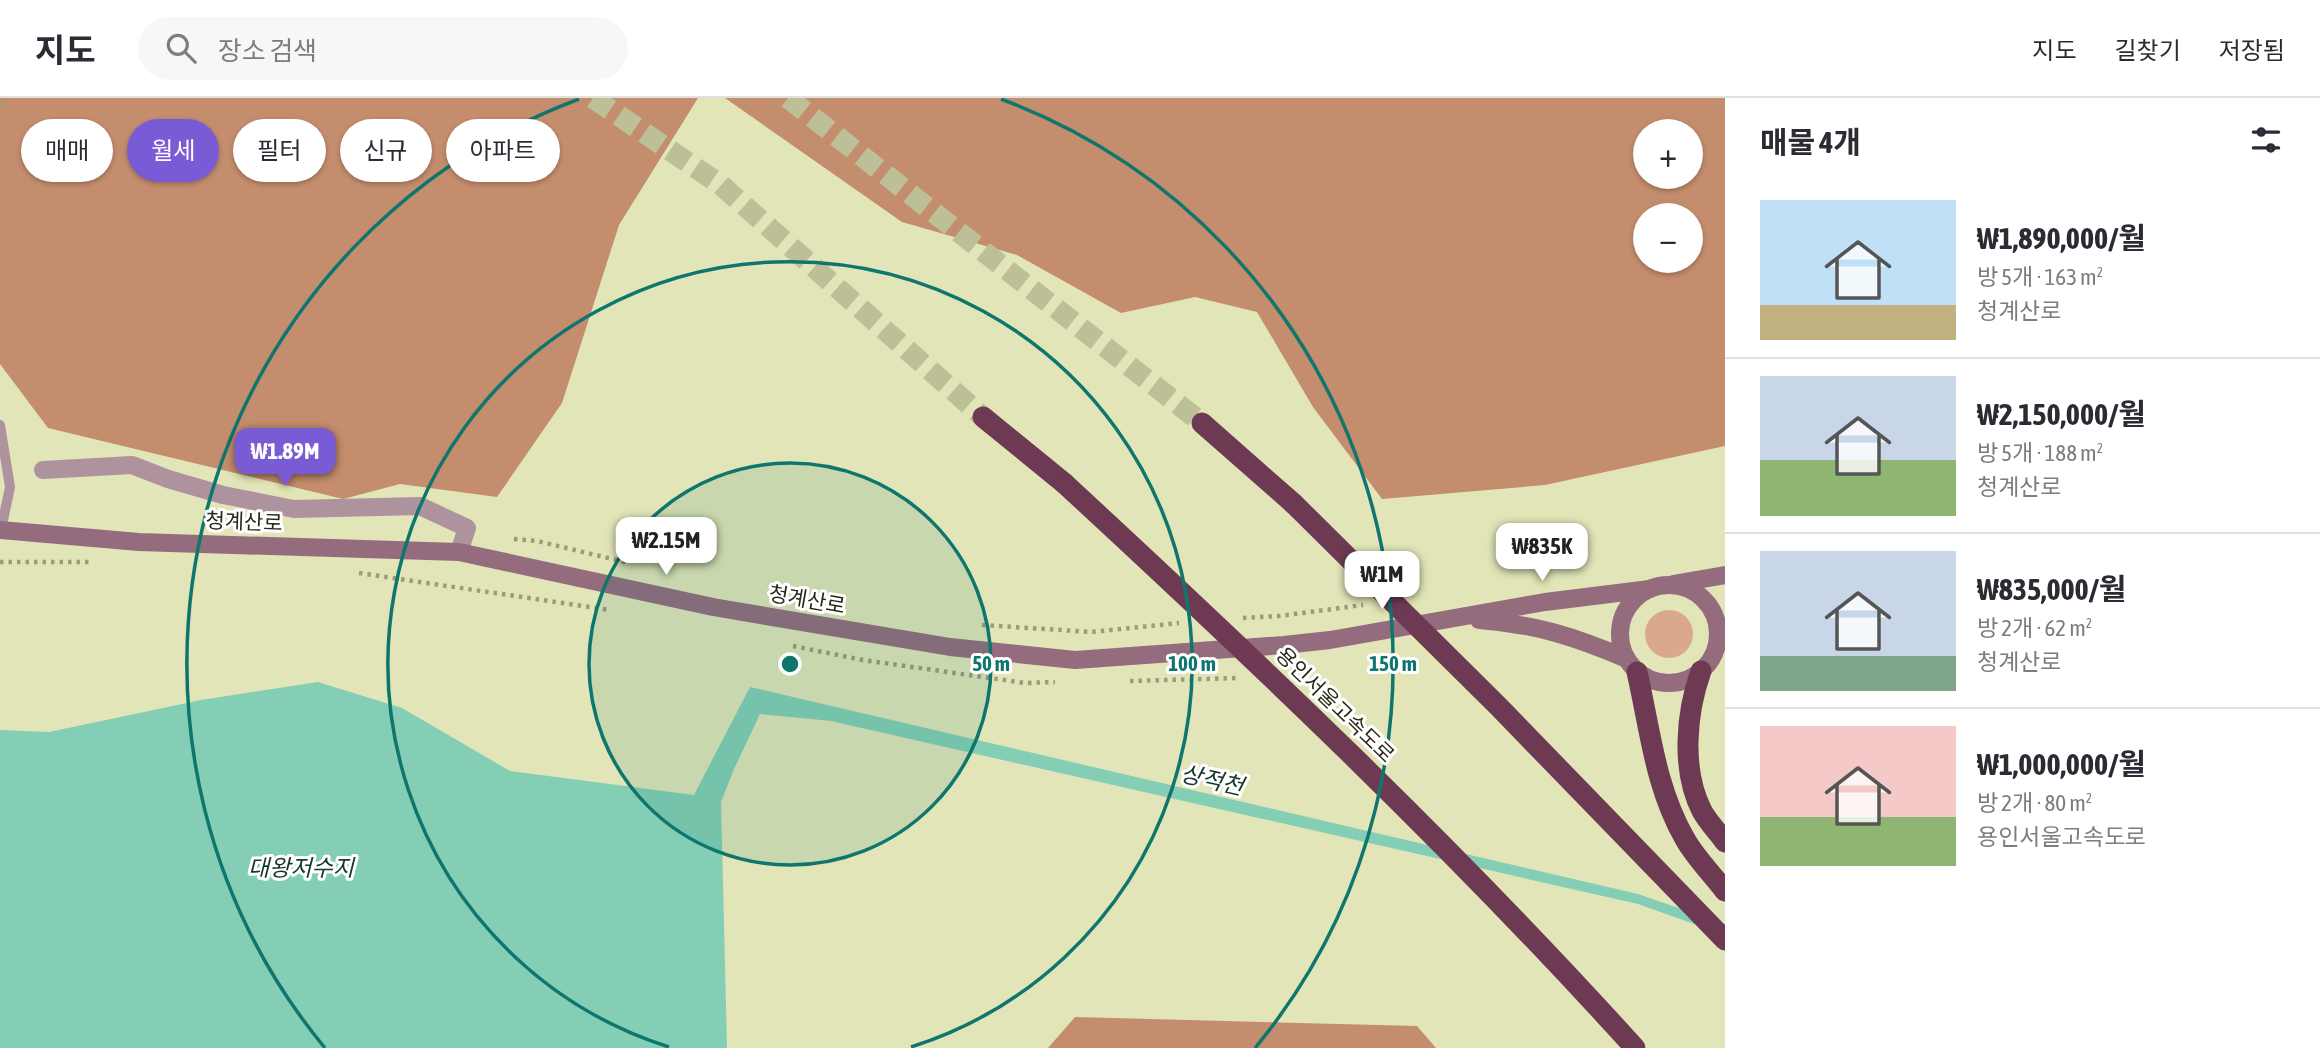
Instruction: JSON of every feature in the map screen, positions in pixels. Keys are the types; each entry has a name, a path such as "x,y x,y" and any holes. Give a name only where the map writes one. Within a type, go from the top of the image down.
{"highway":[{"name":"용인서울고속도로","path":"983,417 1063,483 1204,612 1402,803 1562,967 1635,1048"},
{"path":"1202,423 1294,504 1498,706 1725,940"},
{"path":"1632,665 1658,775 1670,809 1685,840 1725,891"},
{"path":"1701,671 1690,715 1691,780 1702,812 1725,842"}],"main road":[{"name":"청계산로","path":"0,530 139,542 459,552 713,607 950,647 1075,660 1330,640 1545,602 1725,575"},
{"path":"1658,587 1682,587 1696,593 1707,603 1715,617 1720,644 1701,671 1681,682 1658,682 1632,665 1621,643 1620,627 1626,611 1636,598 1658,587"},
{"name":"청계산로","path":"1441,620 1482,620 1548,630 1578,638 1632,665"}],"street":[{"path":"43,470 132,465 212,492 294,509 420,506 467,528 459,552"}],"lane":[{"path":"0,425 10,487 0,530"}],"path":[{"path":"0,106 5,98"},
{"path":"0,562 95,562"},
{"path":"353,572 611,610"},
{"path":"783,643 863,660 1025,683 1064,682"},
{"path":"1117,681 1245,678"}],"shaded area":[{"path":"0,98 698,98 619,225 562,403 497,497 400,484 343,499 48,428 0,364"},
{"path":"725,98 1725,98 1725,446 1545,485 1382,499 1313,407 1257,312 1195,297 1121,313 1017,255 902,222"},
{"path":"1669,610 1678,611 1686,617 1692,625 1692,643 1686,651 1678,657 1669,658 1660,657 1652,651 1646,643 1645,634 1646,625 1652,617 1660,611"},
{"path":"1075,1017 1417,1026 1436,1048 1048,1048"}],"water":[{"name":"대왕저수지","path":"318,682 402,708 510,771 694,795 750,687 1638,894 1725,924 1725,935 1638,904 831,721 760,714 721,802 727,1048 0,1048 0,730 49,732 201,700"}],"tunnel":[{"path":"593,98 721,185 983,417"},
{"path":"788,98 1202,423"}],"water label":[{"name":"상적천","path":"1212,780"}]}
